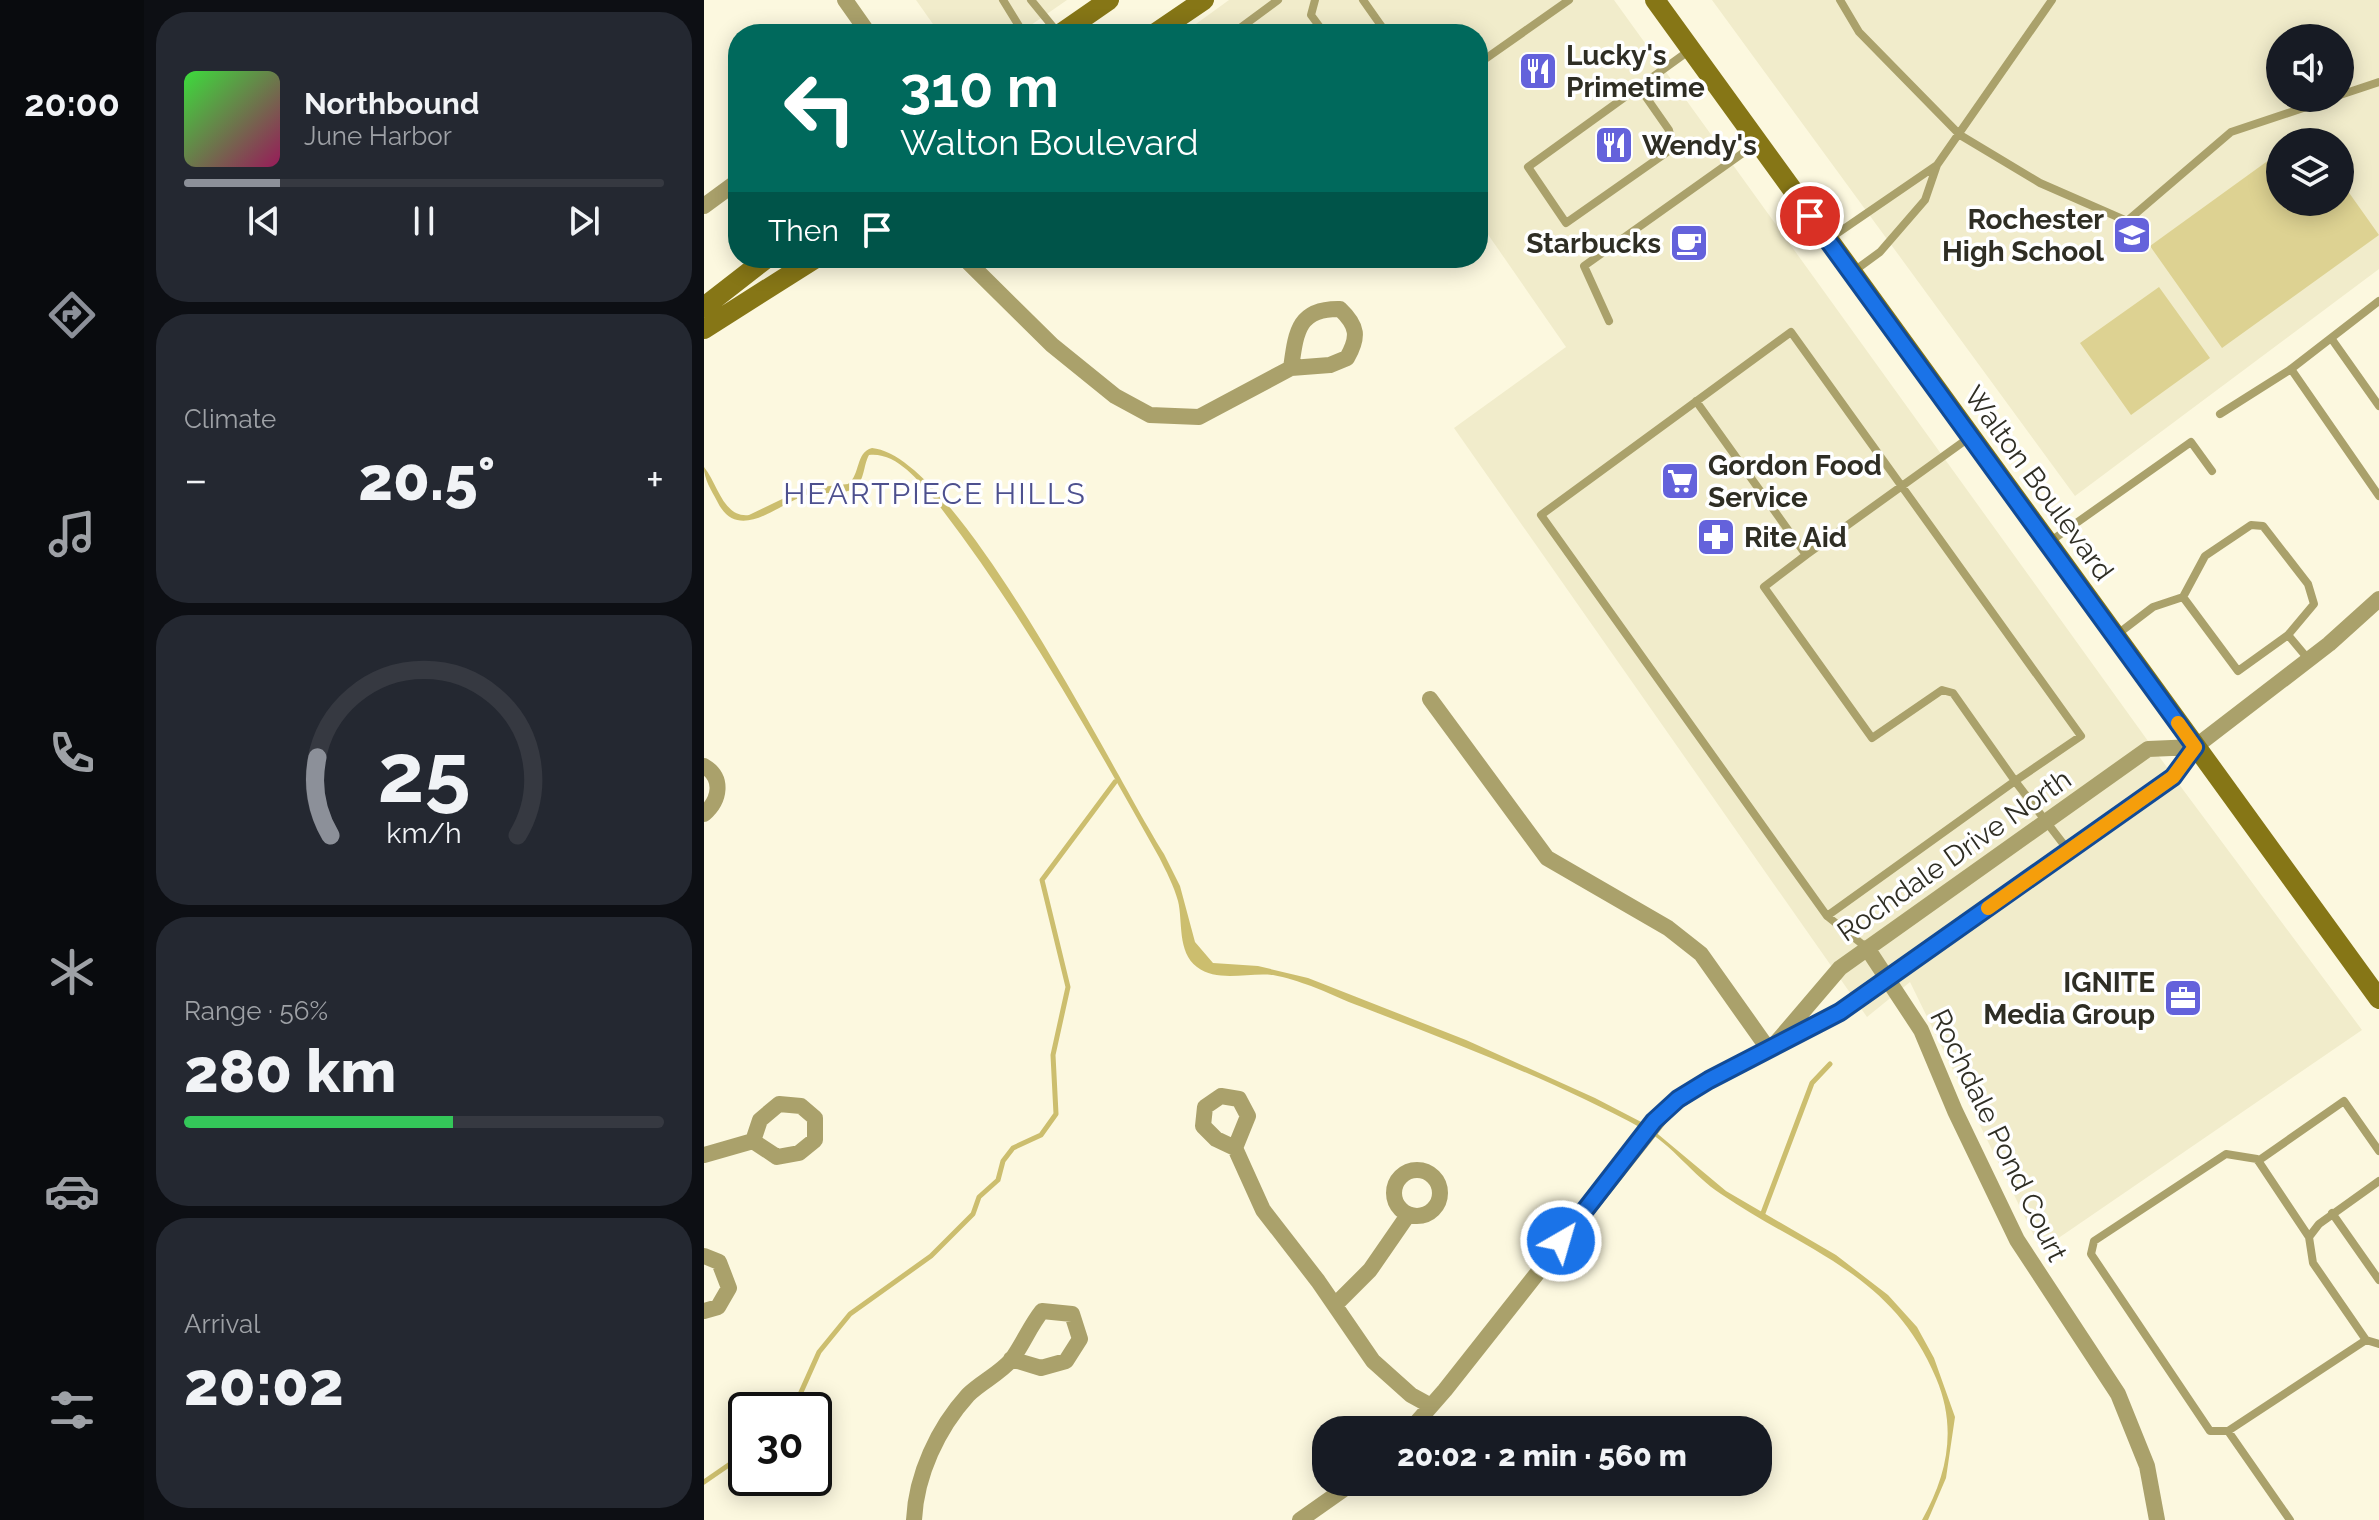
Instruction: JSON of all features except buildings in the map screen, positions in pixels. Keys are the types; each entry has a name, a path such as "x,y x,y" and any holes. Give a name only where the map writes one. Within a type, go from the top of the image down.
{"main road":[{"path":"1074,24 1109,0"},
{"path":"1169,24 1204,0"},
{"name":"Walton Boulevard","path":"1655,0 2379,999"},
{"path":"704,307 754,268"},
{"path":"704,329 800,268"}],"street":[{"path":"845,0 862,24"},
{"path":"704,206 728,188"},
{"path":"974,268 1052,345 1115,396 1150,415 1199,417 1291,368 1330,365 1347,358 1357,340 1354,322 1340,309 1322,308 1305,318 1296,334 1291,368"},
{"path":"1422,1416 1654,1121 1697,1087 1840,1012 2173,777 2195,747 2309,660 2379,599"},
{"path":"1430,699 1547,858 1668,928 1701,954 1769,1050"},
{"name":"Rochdale Drive North","path":"1769,1050 1840,968 1867,948 2148,749 2195,747"},
{"path":"704,766 717,781 718,793 704,814"},
{"name":"Rochdale Pond Court","path":"1867,948 1921,1030 1955,1111 2017,1240 2118,1394 2147,1466 2157,1520"},
{"path":"704,1155 753,1141"},
{"path":"1235,1148 1263,1210 1373,1361 1411,1395 1431,1406"},
{"path":"1335,1305 1370,1270 1408,1215"},
{"path":"704,1256 719,1262 729,1288 718,1307 704,1311"},
{"path":"914,1520 925,1468 947,1423 969,1395 1011,1359"},
{"path":"1300,1520 1334,1496"}],"lane":[{"path":"1003,0 1018,24"},
{"path":"1031,0 1051,24"},
{"path":"1246,24 1278,0"},
{"path":"1313,0 1311,15 1318,24"},
{"path":"1363,0 1380,24"},
{"path":"1488,57 1569,0"},
{"path":"1840,0 1859,32 1960,135 2040,183 2127,221 2231,132 2291,112"},
{"path":"1828,240 1937,165 2052,0"},
{"path":"1639,87 1669,130 1673,148 1566,223 1528,167 1690,49"},
{"path":"2354,90 2379,82"},
{"path":"1609,321 1584,266 1757,143"},
{"path":"1851,273 1880,252 1925,200 1937,165"},
{"path":"2220,414 2291,369 2379,301"},
{"path":"1827,916 2081,736 1791,332 1541,515 1827,916 1867,948"},
{"path":"2331,338 2379,406"},
{"path":"2291,369 2379,496"},
{"path":"1696,401 1806,555"},
{"path":"1970,437 1764,587 1872,738 1942,690 1953,693 2068,851"},
{"path":"2048,544 2191,442 2212,471"},
{"path":"2115,636 2153,607 2183,597 2205,556 2251,525 2263,526 2308,584 2314,604 2288,635 2238,671 2183,597"},
{"path":"2288,635 2309,660"},
{"path":"2258,1161 2344,1101 2379,1151"},
{"path":"2366,1340 2228,1431 2210,1431 2091,1254 2094,1241 2226,1154 2249,1155 2258,1161 2309,1237 2313,1263 2366,1340 2379,1344"},
{"path":"2309,1237 2332,1213 2379,1181"},
{"path":"2332,1213 2379,1280"},
{"path":"2228,1431 2290,1520"}],"shaded area":[{"path":"916,0 1067,0 1032,24 933,24"},
{"path":"1229,0 1614,0 2184,791 2362,1030 2041,1250 1910,982 1867,1017 1454,428 1566,347 1488,234 1488,24 1196,24"},
{"name":"Rochester High School","path":"1712,0 2379,0 2379,269 2075,496"},
{"path":"2266,162 2266,216 2354,216 2354,200 2379,235 2222,348 2150,246"},
{"path":"2159,287 2210,358 2131,415 2080,343"},
{"path":"872,448 907,465 947,504 989,560 1032,625 1164,854 1180,886 1195,942 1213,963 1258,966 1308,978 1466,1040 1595,1098 1647,1125 1726,1191 1836,1255 1888,1295 1917,1327 1934,1358 1955,1417 1946,1478 1928,1520 1922,1520 1938,1485 1947,1450 1948,1432 1942,1396 1918,1342 1872,1289 1816,1250 1721,1194 1654,1136 1574,1094 1317,988 1273,975 1214,975 1197,967 1186,953 1178,901 1170,879 1107,765 996,585 966,541 914,476 888,458 869,455 858,485 849,491 806,495 746,521 736,520 726,513 710,489 704,471 704,467 727,506 740,514 749,515 803,489 848,484 863,454"}],"waterway":[{"path":"801,1392 819,1352 850,1314 931,1256 973,1214 979,1197 998,1180 1003,1161 1013,1148 1041,1135 1056,1114 1053,1055 1068,987 1042,880 1115,782"},
{"path":"1763,1213 1812,1083 1830,1064"},
{"path":"704,1482 728,1465"}],"slow traffic":[{"path":"1988,908 2173,777 2195,747 2178,723"}],"place":[{"name":"Lucky's Primetime","path":"1538,71"},
{"name":"Wendy's","path":"1614,145"},
{"name":"Rochester High School","path":"2132,235"},
{"name":"Starbucks","path":"1689,243"},
{"name":"Gordon Food Service","path":"1680,481"},
{"name":"Rite Aid","path":"1716,537"},
{"name":"IGNITE Media Group","path":"2183,998"}],"district":[{"name":"HEARTPIECE HILLS","path":"935,494"}],"route":[{"path":"1561,1241 1654,1121 1678,1099 1840,1012 2173,777 2195,747 1810,216"}]}
